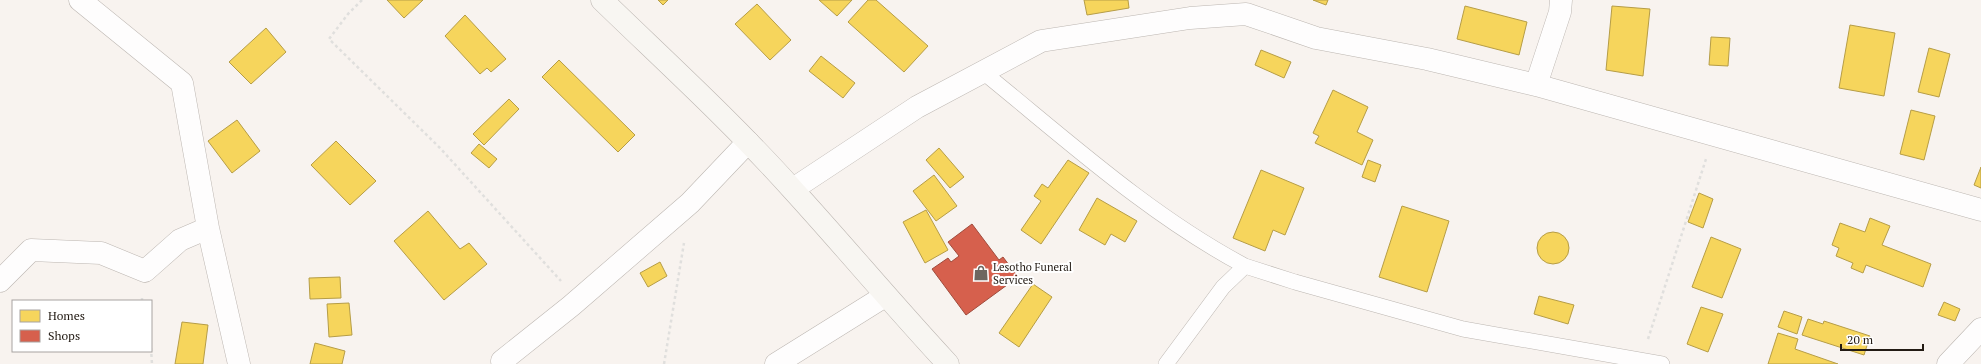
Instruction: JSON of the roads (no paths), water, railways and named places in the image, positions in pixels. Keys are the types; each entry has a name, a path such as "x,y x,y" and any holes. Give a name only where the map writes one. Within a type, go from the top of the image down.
{"main road":[{"path":"602,0 748,142 793,190 885,296 948,364"}],"street":[{"path":"80,0 182,84 208,228 239,364"},
{"path":"1536,85 1560,12 1561,0"},
{"path":"793,190 917,107 1041,42 1251,7 1316,38 1427,59 1536,85 1981,210"},
{"path":"502,361 578,299 690,203 748,142"},
{"path":"0,281 31,250 101,253 145,271 180,240 208,228"},
{"path":"776,364 885,296"},
{"path":"1948,364 1981,329"}],"lane":[{"path":"983,72 1116,181 1207,246 1246,266 1295,282 1463,329 1641,359 1662,364"},
{"path":"1166,364 1223,287 1246,266"}],"place":[{"name":"Lesotho Funeral Services","path":"981,273"}]}
